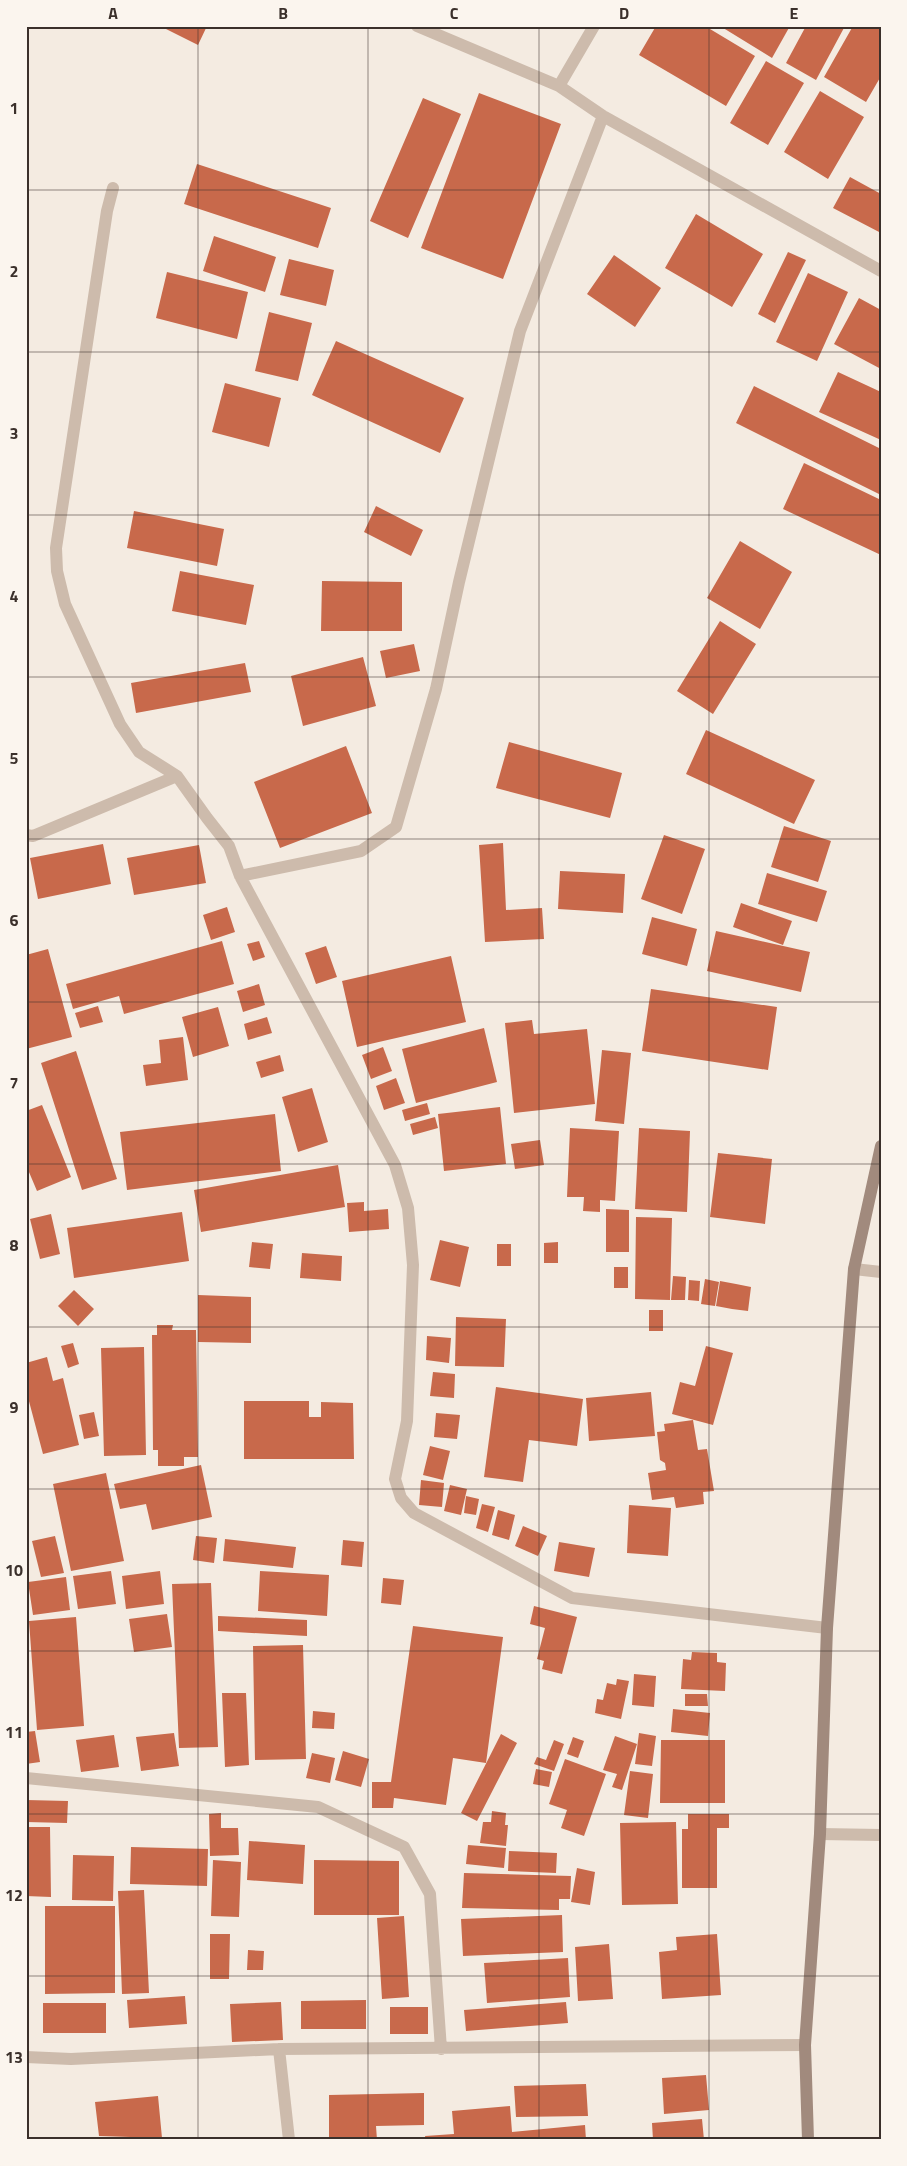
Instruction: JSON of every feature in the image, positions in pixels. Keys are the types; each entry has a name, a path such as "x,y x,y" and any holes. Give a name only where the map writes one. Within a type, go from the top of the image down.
{"street":[{"path":"417,26 559,86 603,116 881,271"},
{"path":"559,86 594,26"},
{"path":"240,876 361,851 396,827 436,689 520,331 603,116"},
{"path":"113,188 107,211 56,548 57,571 65,604 120,724 139,752 177,776 206,818 229,846 240,876 395,1165 408,1208 412,1265 407,1421 395,1479 400,1498 414,1513 572,1598 827,1628"},
{"path":"26,835 33,836 177,776"},
{"path":"808,2140 805,2045 820,1834 827,1628 854,1269 881,1146"},
{"path":"854,1269 881,1272"},
{"path":"26,1778 318,1807 404,1847 430,1894 441,2049"},
{"path":"820,1834 881,1835"},
{"path":"26,2057 71,2059 279,2048 441,2049 805,2045"},
{"path":"279,2048 289,2140"}],"building":[{"path":"160,26 207,26 198,45"},
{"path":"656,26 705,26 755,56 726,106 639,55"},
{"path":"720,26 790,26 772,58"},
{"path":"806,26 845,26 816,80 786,63"},
{"path":"853,26 881,26 881,76 866,102 824,77"},
{"path":"766,61 804,83 768,145 730,123"},
{"path":"820,91 864,117 828,179 784,152"},
{"path":"479,93 561,124 503,279 421,248"},
{"path":"423,98 461,114 408,238 370,221"},
{"path":"197,164 331,208 318,248 184,204"},
{"path":"850,177 881,194 881,233 833,208"},
{"path":"696,214 763,254 732,307 665,268"},
{"path":"214,236 276,257 265,292 203,271"},
{"path":"788,252 806,260 775,323 758,314"},
{"path":"614,255 661,288 635,327 587,294"},
{"path":"289,259 334,270 326,306 280,295"},
{"path":"167,272 248,292 237,339 156,318"},
{"path":"808,273 848,292 817,361 776,342"},
{"path":"859,298 881,310 881,369 834,344"},
{"path":"269,312 312,323 298,381 255,371"},
{"path":"336,341 464,398 440,453 312,395"},
{"path":"838,372 881,392 881,440 819,412"},
{"path":"225,383 281,398 269,447 212,432"},
{"path":"754,386 881,449 881,495 736,423"},
{"path":"804,463 881,500 881,555 783,509"},
{"path":"376,506 423,530 411,556 364,532"},
{"path":"134,511 224,529 217,566 127,548"},
{"path":"740,541 792,572 760,629 707,598"},
{"path":"180,571 254,585 246,625 172,611"},
{"path":"322,581 402,582 402,631 321,631"},
{"path":"720,621 756,644 713,714 677,691"},
{"path":"414,644 420,671 386,678 380,651"},
{"path":"363,657 376,706 303,726 291,676"},
{"path":"245,663 251,692 136,713 131,683"},
{"path":"706,730 815,780 794,824 686,774"},
{"path":"509,742 622,773 610,818 496,788"},
{"path":"346,746 372,813 280,848 254,782"},
{"path":"784,826 831,841 818,882 771,867"},
{"path":"664,835 705,849 682,914 641,899"},
{"path":"503,843 506,910 542,908 544,939 485,942 479,845"},
{"path":"103,844 111,884 38,899 30,858"},
{"path":"199,845 206,883 134,895 127,858"},
{"path":"560,871 625,874 623,913 558,909"},
{"path":"767,873 827,891 817,922 758,904"},
{"path":"741,903 792,921 783,945 733,927"},
{"path":"227,907 235,932 211,940 203,915"},
{"path":"652,917 697,929 687,966 642,954"},
{"path":"716,931 810,952 801,992 707,971"},
{"path":"222,941 234,984 124,1014 119,996 73,1009 66,984"},
{"path":"259,941 265,957 253,961 247,944"},
{"path":"326,946 337,977 316,984 305,953"},
{"path":"48,949 72,1037 26,1049 26,955"},
{"path":"451,956 466,1022 357,1047 342,981"},
{"path":"259,984 265,1005 243,1012 237,991"},
{"path":"651,989 777,1007 768,1070 642,1051"},
{"path":"98,1006 103,1022 80,1028 75,1013"},
{"path":"218,1007 229,1046 193,1057 182,1017"},
{"path":"267,1017 272,1033 248,1040 244,1024"},
{"path":"532,1020 534,1034 587,1029 595,1104 514,1113 505,1023"},
{"path":"484,1028 497,1082 416,1103 402,1049"},
{"path":"183,1037 188,1080 146,1086 143,1065 161,1063 159,1040"},
{"path":"383,1047 392,1071 371,1079 362,1055"},
{"path":"602,1050 631,1053 624,1124 595,1121"},
{"path":"76,1051 117,1179 82,1190 41,1063"},
{"path":"280,1055 284,1071 261,1078 256,1062"},
{"path":"396,1078 405,1103 384,1110 376,1086"},
{"path":"312,1088 328,1142 298,1152 282,1097"},
{"path":"427,1103 430,1114 405,1121 402,1110"},
{"path":"42,1105 71,1177 37,1191 26,1165 26,1111"},
{"path":"500,1107 506,1164 444,1171 438,1114"},
{"path":"275,1114 281,1171 127,1190 120,1132"},
{"path":"435,1117 438,1128 413,1135 410,1124"},
{"path":"570,1128 619,1131 615,1201 600,1200 600,1212 583,1211 584,1197 567,1197"},
{"path":"639,1128 690,1131 687,1212 635,1209"},
{"path":"540,1140 544,1165 515,1169 511,1144"},
{"path":"718,1153 772,1159 765,1224 710,1217"},
{"path":"338,1165 345,1207 201,1232 194,1190"},
{"path":"364,1202 364,1211 388,1209 389,1229 349,1232 347,1203"},
{"path":"606,1209 629,1210 629,1252 606,1252"},
{"path":"182,1212 189,1261 74,1278 67,1228"},
{"path":"51,1214 60,1254 40,1259 30,1219"},
{"path":"636,1217 672,1218 670,1300 635,1299"},
{"path":"440,1240 469,1247 460,1287 430,1280"},
{"path":"252,1242 273,1244 270,1269 249,1267"},
{"path":"558,1242 558,1263 544,1263 544,1243"},
{"path":"497,1244 511,1244 511,1266 497,1266"},
{"path":"302,1253 342,1256 341,1281 300,1278"},
{"path":"614,1267 628,1267 628,1288 614,1288"},
{"path":"673,1276 686,1277 685,1300 671,1300"},
{"path":"705,1279 719,1282 715,1306 701,1304"},
{"path":"689,1280 700,1281 699,1301 688,1300"},
{"path":"720,1281 736,1284 732,1309 716,1306"},
{"path":"736,1284 751,1287 748,1311 732,1309"},
{"path":"74,1290 94,1309 78,1326 58,1306"},
{"path":"198,1295 251,1297 251,1343 198,1342"},
{"path":"649,1310 663,1310 663,1331 649,1331"},
{"path":"456,1317 506,1319 504,1367 455,1366"},
{"path":"157,1325 173,1325 172,1330 196,1330 198,1457 184,1457 184,1466 158,1466 158,1450 153,1450 152,1335 157,1335"},
{"path":"427,1336 451,1338 449,1363 426,1360"},
{"path":"73,1343 79,1364 68,1368 61,1346"},
{"path":"706,1346 733,1353 713,1425 672,1414 680,1382 695,1386"},
{"path":"144,1347 146,1455 104,1456 101,1348"},
{"path":"47,1357 53,1381 63,1378 79,1445 43,1454 26,1390 26,1363"},
{"path":"433,1372 455,1374 454,1398 430,1396"},
{"path":"496,1387 583,1399 577,1446 529,1440 523,1482 484,1477"},
{"path":"651,1392 655,1436 589,1441 586,1398"},
{"path":"244,1401 309,1401 309,1417 321,1417 321,1402 353,1403 354,1459 244,1459"},
{"path":"94,1412 99,1436 84,1439 79,1415"},
{"path":"436,1413 460,1415 457,1439 434,1437"},
{"path":"693,1420 698,1450 707,1449 714,1491 703,1492 704,1504 676,1508 674,1497 652,1500 648,1473 666,1470 665,1463 660,1460 657,1432 665,1431 664,1424"},
{"path":"430,1446 450,1451 443,1480 423,1475"},
{"path":"201,1465 212,1517 152,1530 146,1504 120,1509 114,1484"},
{"path":"106,1473 124,1561 71,1571 53,1484"},
{"path":"421,1480 444,1483 442,1507 419,1505"},
{"path":"450,1485 467,1489 461,1515 444,1511"},
{"path":"466,1496 479,1499 476,1515 464,1513"},
{"path":"482,1504 495,1507 488,1532 476,1528"},
{"path":"629,1505 671,1508 668,1556 627,1553"},
{"path":"498,1510 515,1515 509,1540 492,1535"},
{"path":"523,1526 547,1536 538,1556 515,1546"},
{"path":"55,1536 64,1573 41,1577 32,1541"},
{"path":"196,1536 217,1538 214,1563 193,1560"},
{"path":"225,1539 296,1547 293,1568 223,1561"},
{"path":"343,1540 364,1542 362,1567 341,1565"},
{"path":"559,1542 595,1548 589,1577 554,1571"},
{"path":"111,1571 116,1604 78,1609 73,1576"},
{"path":"160,1571 164,1604 126,1609 122,1576"},
{"path":"260,1571 329,1575 327,1616 258,1611"},
{"path":"66,1577 70,1610 33,1615 28,1582"},
{"path":"383,1578 404,1580 401,1605 381,1603"},
{"path":"211,1583 218,1747 179,1748 172,1584"},
{"path":"534,1606 577,1617 562,1674 542,1669 544,1661 537,1659 545,1628 530,1624"},
{"path":"167,1614 172,1647 134,1652 129,1619"},
{"path":"218,1616 307,1620 307,1636 218,1631"},
{"path":"76,1617 84,1726 37,1730 29,1621"},
{"path":"413,1626 503,1637 486,1763 453,1758 446,1805 394,1798 393,1808 372,1808 372,1782 391,1782"},
{"path":"303,1645 306,1759 255,1760 253,1646"},
{"path":"692,1652 717,1653 717,1662 726,1663 725,1691 681,1689 683,1659 691,1660"},
{"path":"634,1674 656,1676 654,1707 632,1705"},
{"path":"617,1679 629,1681 621,1719 595,1713 597,1699 603,1700 607,1683 616,1685"},
{"path":"222,1693 246,1693 249,1765 225,1767"},
{"path":"685,1694 707,1694 708,1706 685,1706"},
{"path":"673,1709 710,1713 708,1736 671,1732"},
{"path":"313,1711 335,1713 334,1729 312,1728"},
{"path":"35,1731 40,1762 26,1764 26,1732"},
{"path":"174,1733 179,1766 141,1771 136,1737"},
{"path":"639,1733 656,1736 652,1766 635,1764"},
{"path":"501,1734 517,1743 477,1821 461,1813"},
{"path":"114,1735 119,1767 81,1772 76,1740"},
{"path":"615,1736 637,1744 622,1790 612,1787 617,1774 603,1770"},
{"path":"573,1737 584,1741 578,1758 567,1754"},
{"path":"554,1740 564,1744 554,1771 534,1764 537,1757 546,1760"},
{"path":"661,1740 725,1740 725,1803 660,1803"},
{"path":"343,1751 369,1759 361,1787 335,1780"},
{"path":"312,1753 335,1758 330,1783 306,1778"},
{"path":"565,1759 606,1774 584,1836 561,1828 567,1810 549,1804"},
{"path":"536,1769 552,1772 549,1787 533,1784"},
{"path":"630,1771 653,1774 648,1818 624,1815"},
{"path":"26,1800 68,1801 67,1823 26,1822"},
{"path":"492,1811 506,1813 505,1825 508,1825 506,1846 480,1843 483,1822 491,1822"},
{"path":"221,1813 221,1828 238,1828 239,1855 210,1856 209,1814"},
{"path":"688,1814 729,1814 729,1828 717,1828 717,1888 682,1888 682,1829 688,1829"},
{"path":"676,1822 678,1904 622,1905 620,1823"},
{"path":"26,1827 50,1827 51,1897 26,1896"},
{"path":"249,1841 305,1845 303,1884 247,1880"},
{"path":"468,1845 506,1848 504,1868 466,1864"},
{"path":"131,1847 208,1849 207,1886 130,1884"},
{"path":"509,1851 557,1853 556,1873 508,1871"},
{"path":"73,1855 114,1856 113,1901 72,1900"},
{"path":"213,1860 241,1862 239,1917 211,1916"},
{"path":"314,1860 399,1861 399,1915 314,1915"},
{"path":"577,1868 595,1872 590,1905 571,1902"},
{"path":"464,1873 571,1876 570,1899 559,1899 559,1910 462,1908"},
{"path":"144,1890 149,1993 122,1994 118,1891"},
{"path":"45,1906 115,1906 115,1993 45,1994"},
{"path":"562,1915 563,1952 463,1956 461,1919"},
{"path":"404,1916 409,1997 382,1999 377,1918"},
{"path":"210,1934 230,1934 229,1979 210,1979"},
{"path":"717,1934 721,1995 662,1999 659,1952 677,1950 676,1937"},
{"path":"609,1944 613,1999 578,2001 575,1947"},
{"path":"248,1950 264,1951 263,1970 247,1970"},
{"path":"568,1958 570,1997 487,2003 484,1963"},
{"path":"185,1996 187,2024 129,2028 127,2000"},
{"path":"366,2000 366,2029 301,2029 301,2001"},
{"path":"281,2002 283,2040 232,2042 230,2004"},
{"path":"566,2002 568,2023 466,2031 464,2010"},
{"path":"43,2003 106,2003 106,2033 43,2033"},
{"path":"390,2007 428,2007 428,2034 390,2034"},
{"path":"706,2075 709,2110 664,2114 662,2078"},
{"path":"586,2084 588,2116 516,2117 514,2086"},
{"path":"424,2093 424,2125 376,2126 377,2140 329,2140 329,2095"},
{"path":"158,2096 162,2138 99,2136 95,2102"},
{"path":"510,2106 512,2132 585,2125 586,2140 426,2140 425,2136 454,2134 452,2111"},
{"path":"702,2119 704,2140 653,2140 652,2123"}]}
